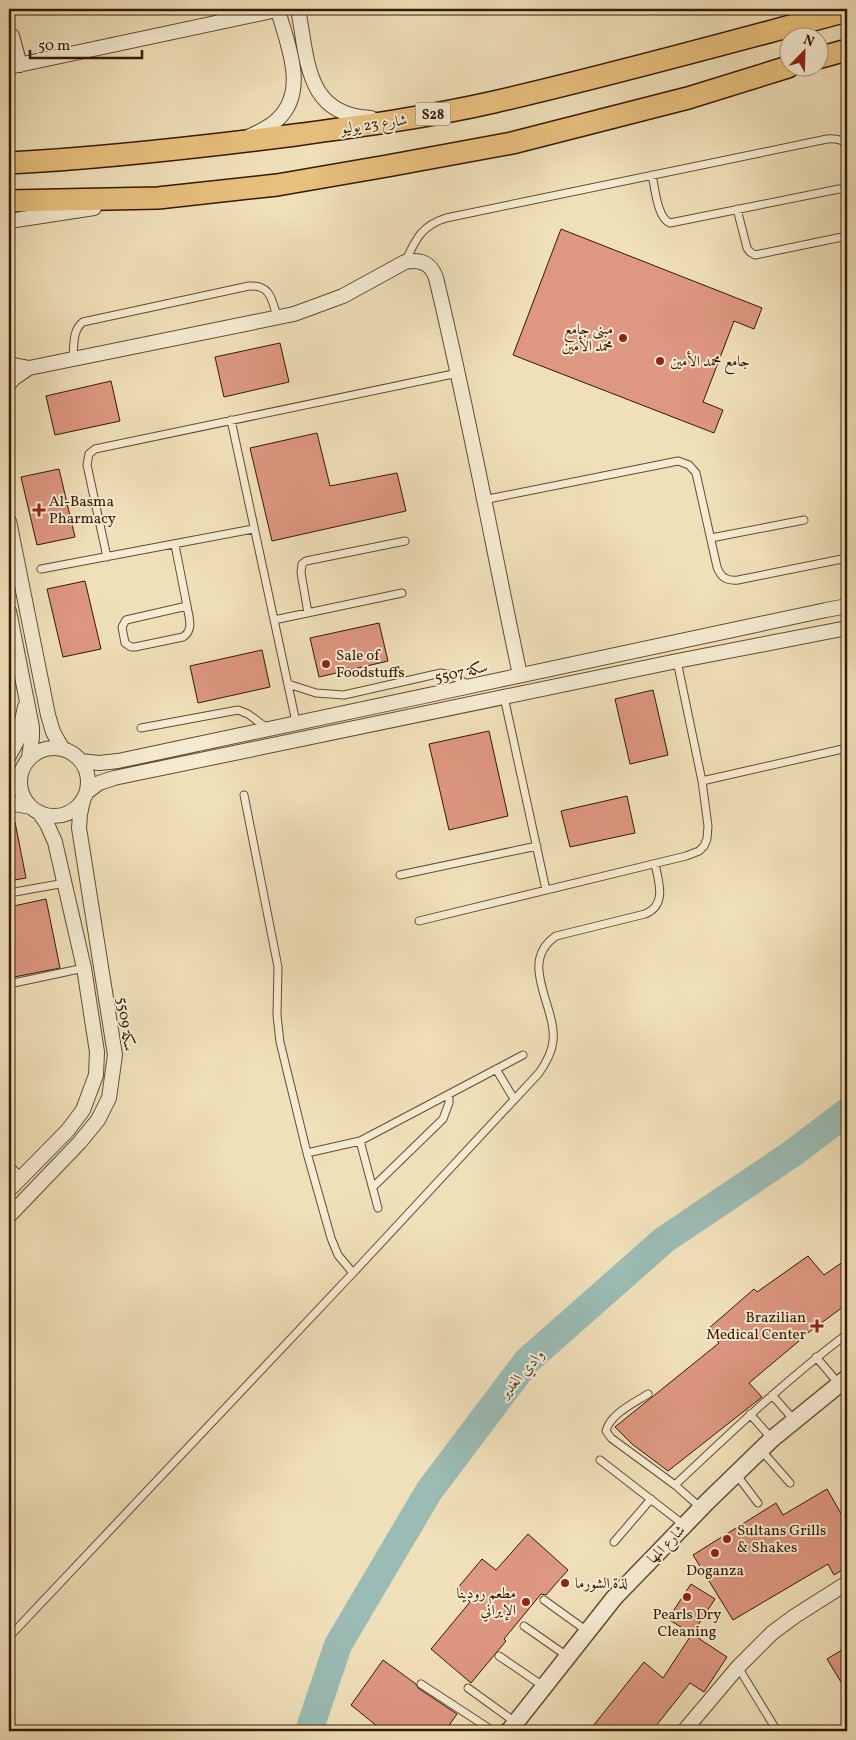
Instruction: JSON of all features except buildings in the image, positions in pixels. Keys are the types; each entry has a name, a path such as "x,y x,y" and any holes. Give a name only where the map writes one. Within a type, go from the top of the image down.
{"main road":[{"name":"شارع 23 يوليو","path":"9,163 71,160 240,142 404,120 493,102 847,11"},
{"path":"828,55 847,50"},
{"path":"9,201 158,198 277,185 512,143 688,98 778,70"}],"street":[{"path":"12,36 14,66 280,9 295,84 292,98 286,111 276,121 240,142"},
{"path":"298,9 314,82 320,95 330,106 343,114 357,118 404,120"},
{"path":"9,221 158,198"},
{"path":"9,384 14,378 29,368 294,314 327,303 405,262 413,260 422,261 430,266 434,272 459,372 483,500 520,675"},
{"path":"9,364 29,368"},
{"path":"9,521 48,715 53,732 62,748"},
{"name":"سكة 5507","path":"82,761 99,764 118,761 847,606"},
{"path":"9,610 27,697 32,737 20,777 20,788 24,798 47,824 55,842 84,968 97,1052 96,1075 82,1110 68,1130 9,1190"},
{"path":"9,803 35,810 48,816 58,816 76,808 85,796 99,783 114,778 677,661 847,628"},
{"path":"9,756 18,739 27,697"},
{"path":"9,778 39,750 50,747 62,748 73,753 82,761 87,770 89,781 85,796"},
{"name":"سكة 5509","path":"9,1216 80,1142 98,1120 109,1098 113,1076 115,1055 79,828 80,814 85,796"},
{"name":"شارع المها","path":"512,1727 614,1598 684,1525 766,1444 843,1382"},
{"path":"684,1731 738,1667 772,1633 794,1616 847,1583"}],"lane":[{"path":"218,22 223,9"},
{"path":"405,262 417,237 425,228 435,222 835,138 847,144"},
{"path":"652,175 661,214 666,221 674,223 839,189"},
{"path":"738,209 747,248 755,255 847,236"},
{"path":"73,359 75,330 83,322 250,286 264,288 269,293 277,317"},
{"path":"107,557 87,465 87,458 92,451 459,372"},
{"path":"231,420 253,530 296,722"},
{"path":"483,500 678,460 688,465 696,473 720,574 724,579 731,581 847,558"},
{"path":"711,538 804,520"},
{"path":"42,569 253,530"},
{"path":"308,613 300,574 302,564 306,561 405,541"},
{"path":"175,545 187,606 190,629 183,637 135,647 125,643 122,627 126,620 187,606"},
{"path":"274,620 402,594"},
{"path":"419,921 693,854 704,846 708,832 702,781 677,661"},
{"path":"288,684 316,694 344,695 440,673 451,675 472,687"},
{"path":"504,697 546,890"},
{"path":"142,728 238,710 248,714 268,729"},
{"path":"702,781 847,748"},
{"path":"244,794 278,967 277,1015 280,1042 307,1152 334,1246 353,1273"},
{"path":"400,875 537,846"},
{"path":"9,1637 353,1273 544,1066 552,1050 553,1030 538,970 538,961 545,946 556,936 644,914 653,910 657,906 660,896 655,864"},
{"path":"9,893 65,883"},
{"path":"9,984 84,968"},
{"path":"307,1152 360,1141 523,1055"},
{"path":"496,1069 514,1099"},
{"path":"373,1187 443,1119 449,1102 449,1094"},
{"path":"360,1141 378,1208"},
{"path":"9,1165 21,1177"},
{"path":"675,1485 772,1394 847,1334"},
{"path":"816,1357 843,1382"},
{"path":"648,1394 612,1419 607,1425 606,1432 610,1438 675,1485 701,1508"},
{"path":"772,1394 794,1420"},
{"path":"750,1414 790,1483"},
{"path":"600,1460 684,1525"},
{"path":"736,1473 758,1503"},
{"path":"614,1542 651,1499"},
{"path":"544,1600 588,1631"},
{"path":"524,1626 568,1656"},
{"path":"500,1656 543,1686"},
{"path":"738,1667 777,1731"},
{"path":"421,1684 493,1731"},
{"path":"468,1688 512,1727"}],"waterway":[{"name":"وادي الغدير","path":"309,1731 338,1645 429,1491 527,1361 664,1240 793,1153 847,1112"}],"place":[{"name":"مبنى جامع محمد الأمين","path":"623,338"},
{"name":"جامع محمد الأمين","path":"660,361"},
{"name":"Al-Basma Pharmacy","path":"39,510"},
{"name":"Sale of Foodstuffs","path":"326,664"},
{"name":"Brazilian Medical Center","path":"817,1326"},
{"name":"Sultans Grills & Shakes","path":"727,1539"},
{"name":"Doganza","path":"715,1553"},
{"name":"لذة الشورما","path":"565,1583"},
{"name":"Pearls Dry Cleaning","path":"687,1597"},
{"name":"مطعم رودينا الإيراني","path":"526,1602"}]}
